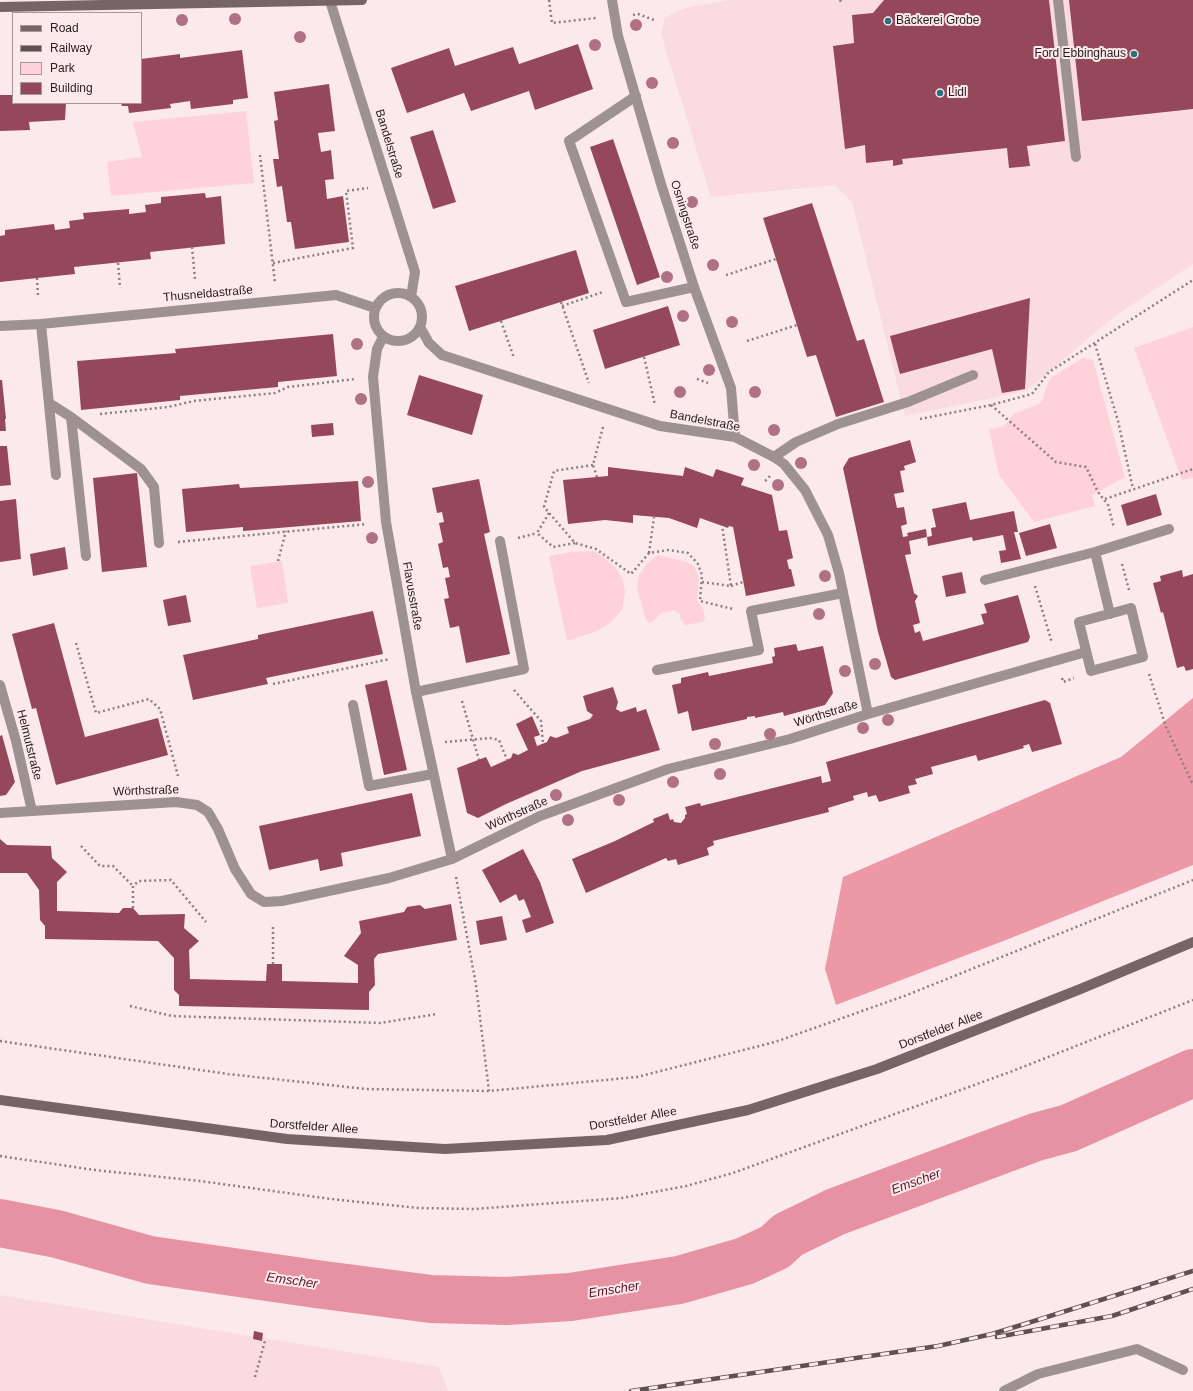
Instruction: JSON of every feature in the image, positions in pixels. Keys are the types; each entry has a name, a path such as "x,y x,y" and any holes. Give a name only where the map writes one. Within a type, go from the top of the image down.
{"main road":[{"path":"0,7 362,0"},
{"name":"Dorstfelder Allee","path":"0,1100 287,1139 445,1149 607,1140 748,1110 877,1069 1078,990 1193,942"}],"street":[{"name":"Bandelstraße","path":"330,0 415,272 411,297"},
{"name":"Osningstraße","path":"612,0 618,36 661,184 694,287 731,388 735,437"},
{"path":"1058,0 1076,157"},
{"path":"636,96 569,141 626,302 694,287"},
{"path":"399,293 411,297 420,306 422,313 420,327 413,337 397,342 383,337 375,325 373,316 375,308 380,301 390,294 399,293"},
{"name":"Thusneldastraße","path":"0,326 41,324 336,295 375,308"},
{"path":"41,324 56,475"},
{"name":"Bandelstraße","path":"420,327 429,343 442,355 660,426 735,437 774,457 784,464 805,490 828,535 843,593 868,714"},
{"name":"Flavusstraße","path":"383,337 377,349 373,377 386,522 416,692 452,859"},
{"path":"774,457 796,442 838,424 908,402 973,375"},
{"path":"49,403 71,417 141,469 154,487 160,543"},
{"path":"71,417 86,556"},
{"path":"985,580 1095,552 1169,529"},
{"path":"416,692 524,669 500,541"},
{"path":"1095,552 1110,614"},
{"path":"657,670 759,650 751,611 843,593"},
{"path":"1130,608 1143,657 1091,671 1079,622 1110,614 1130,608"},
{"name":"Wörthstraße","path":"0,813 176,802 197,805 211,817 218,829 231,862 243,883 251,894 268,903 330,892 388,878 452,859 540,816 668,769 790,739 868,714 1086,652"},
{"name":"Helmutstraße","path":"0,685 16,741 32,811"},
{"path":"353,705 369,786 433,774"},
{"path":"1004,1391 1038,1374 1137,1349 1183,1370"}],"path":[{"path":"549,0 552,23 638,14 654,20"},
{"path":"840,0 842,4"},
{"path":"260,155 278,301"},
{"path":"273,263 353,248 346,191 368,188"},
{"path":"192,247 194,279"},
{"path":"726,275 776,259"},
{"path":"118,263 120,288"},
{"path":"37,278 38,298"},
{"path":"916,420 991,405 1032,394 1049,372 1193,280"},
{"path":"562,306 620,287"},
{"path":"747,341 798,325"},
{"path":"1095,344 1118,421 1133,489"},
{"path":"644,357 654,401"},
{"path":"71,417 168,407 194,401 275,393 288,387 373,377"},
{"path":"991,405 1056,462 1086,467 1098,492 1105,499 1193,469"},
{"path":"575,543 544,507 554,471 593,465"},
{"path":"549,513 537,533 553,547 575,543 600,551 618,566 631,574 649,554 654,517"},
{"path":"160,543 367,524"},
{"path":"722,525 731,586"},
{"path":"278,561 286,531"},
{"path":"649,554 668,550 688,553 698,564 702,575 700,601 735,610 751,611"},
{"path":"1029,569 1063,682 1091,671"},
{"path":"702,582 731,586 743,582"},
{"path":"76,643 96,713 149,699 160,709 178,776"},
{"path":"273,684 390,659"},
{"path":"501,674 541,721 543,744"},
{"path":"1149,674 1166,727 1193,785"},
{"path":"458,683 472,739 479,760"},
{"path":"445,742 490,738 499,740 507,760"},
{"path":"81,846 100,866 113,866 133,886 133,908"},
{"path":"452,859 460,892 476,985 489,1090"},
{"path":"133,886 139,881 171,880 206,922"},
{"path":"0,1041 228,1074 366,1089 489,1090 637,1077 775,1042 907,995 1193,880"},
{"path":"273,927 273,964"},
{"path":"130,1006 172,1016 372,1022 437,1014"},
{"path":"255,1378 265,1340"}],"shaded area":[{"path":"728,0 1193,0 1193,264 1115,316 1026,391 905,416 852,202 835,185 711,197 661,34 664,20 674,12"},
{"path":"1193,698 1193,865 1011,938 836,1005 825,969 843,877 1121,757"},
{"path":"0,1295 439,1367 448,1391 0,1391"}],"green space":[{"path":"246,111 254,183 111,196 107,162 142,157 133,122"},
{"path":"1193,327 1193,478 1182,480 1134,348"},
{"path":"1083,358 1093,360 1125,477 1092,495 1095,506 1034,522 999,475 989,429 1003,427 1014,414 1041,403 1050,378"},
{"path":"594,551 616,568 623,581 625,592 622,610 610,623 597,631 567,641 549,556 572,552"},
{"path":"658,555 684,561 694,566 699,578 697,601 703,609 705,617 703,622 685,625 681,620 680,614 674,610 661,613 651,623 646,620 637,588 639,575 647,563"},
{"path":"282,561 288,603 257,608 250,566"}],"building":[{"path":"884,0 1049,0 1065,141 1027,146 1030,166 1009,168 1007,148 902,159 903,164 893,166 893,160 866,163 865,145 845,149 833,46 854,43 852,15 873,13"},
{"name":"Ford Ebbinghaus","path":"1069,0 1193,0 1193,109 1082,121"},
{"path":"578,44 593,89 535,110 529,91 471,111 464,93 407,113 391,68 449,48 455,66 513,47 519,64"},
{"path":"242,50 248,98 233,100 233,104 191,109 190,101 170,104 171,108 129,113 128,106 122,106 121,104 142,104 142,59 180,54 180,58"},
{"path":"329,84 335,131 318,133 321,152 331,150 334,179 325,180 327,199 343,196 349,242 295,249 291,222 287,222 282,186 277,187 273,159 279,159 274,121 278,120 274,92"},
{"path":"0,95 12,95 12,104 66,104 65,120 29,122 30,130 0,131"},
{"path":"433,130 456,202 433,209 410,137"},
{"path":"613,139 660,277 637,285 590,147"},
{"path":"205,193 206,198 221,196 225,244 150,252 151,259 74,267 75,274 0,282 0,236 5,235 5,230 54,224 55,230 70,228 69,221 84,219 83,213 129,209 129,214 146,212 145,205 161,203 161,197"},
{"path":"812,203 857,341 864,339 884,402 836,417 816,355 807,357 763,218"},
{"path":"576,250 589,293 469,331 455,286"},
{"path":"1030,298 1025,389 1002,393 992,349 900,374 890,336"},
{"path":"668,306 680,345 605,369 593,330"},
{"path":"333,334 337,376 278,382 278,387 180,396 180,400 81,410 77,361 176,353 175,349"},
{"path":"419,375 483,395 472,435 407,415"},
{"path":"0,380 2,380 6,431 0,431"},
{"path":"333,423 334,435 312,437 311,425"},
{"path":"910,440 916,462 904,466 905,470 900,471 904,492 894,494 897,508 904,507 907,524 901,526 903,537 908,536 907,533 926,529 927,537 909,541 911,554 905,555 914,593 918,596 915,601 920,623 913,625 915,633 920,631 923,641 984,624 981,614 987,613 984,604 1018,595 1030,637 1028,642 895,680 891,677 878,632 843,468 849,458"},
{"path":"0,446 7,446 11,485 0,486"},
{"path":"608,467 683,476 685,467 713,477 716,469 744,478 741,485 772,495 779,531 787,530 793,558 787,560 795,586 746,596 733,527 729,526 728,528 700,518 697,528 669,518 633,515 633,523 605,520 568,524 563,480 608,476"},
{"path":"137,473 147,567 102,572 93,478"},
{"path":"479,479 490,532 484,534 510,654 466,663 459,626 450,628 444,599 449,598 445,578 450,577 448,567 443,568 438,544 443,542 439,523 444,522 442,512 437,513 432,488"},
{"path":"358,481 361,521 243,531 243,527 186,532 182,489 239,484 240,488"},
{"path":"1156,494 1162,515 1127,526 1121,505"},
{"path":"16,499 21,559 0,562 0,501"},
{"path":"966,502 970,520 1014,511 1018,532 1014,532 1021,559 1001,563 999,551 1006,550 1003,535 973,541 972,537 928,546 927,537 932,536 931,528 936,527 932,509"},
{"path":"1050,524 1057,548 1026,556 1019,533"},
{"path":"65,547 68,569 33,576 30,554"},
{"path":"1182,570 1183,577 1193,574 1193,669 1186,671 1184,666 1177,668 1163,612 1161,613 1153,583 1161,581 1160,576"},
{"path":"962,572 966,593 946,597 942,576"},
{"path":"186,595 191,622 168,626 163,600"},
{"path":"373,611 383,654 266,678 268,684 193,700 183,655 258,639 258,635"},
{"path":"54,623 85,737 158,718 168,755 56,785 36,708 32,709 12,634"},
{"path":"796,644 798,651 823,646 833,693 825,705 784,716 783,712 755,718 755,716 747,717 747,719 692,731 688,711 678,714 672,685 681,683 681,678 708,672 709,676 773,663 772,657 775,656 774,648"},
{"path":"387,680 407,770 384,775 365,685"},
{"path":"613,687 618,702 616,709 621,712 636,707 637,712 646,709 660,750 582,771 506,804 478,818 467,813 457,768 486,757 491,767 511,758 513,753 518,755 528,750 516,724 532,716 540,735 534,737 537,746 547,742 550,736 556,738 569,733 567,727 590,719 593,715 587,711 583,696"},
{"path":"1045,700 1050,703 1062,744 1032,752 1029,744 1023,746 1024,748 978,761 976,755 931,767 933,774 915,779 917,784 908,786 910,793 879,802 876,795 868,797 867,792 853,796 854,800 828,808 829,812 713,841 714,845 707,848 709,855 678,865 676,859 668,861 666,858 586,893 572,859 615,841 654,822 653,819 668,813 670,820 673,819 674,822 681,823 687,814 685,807 700,803 701,806 821,776 822,783 831,781 826,762"},
{"path":"2,735 15,782 6,795 0,796 0,736"},
{"path":"412,793 421,836 341,853 343,866 320,871 318,859 269,870 259,826"},
{"path":"0,839 7,845 51,846 52,858 67,872 57,882 57,911 119,913 123,908 133,908 139,915 185,914 184,928 199,941 189,950 190,979 266,981 267,964 282,964 282,981 358,983 358,965 344,956 361,933 359,921 404,912 407,907 420,905 425,909 451,904 457,940 378,954 374,959 375,985 369,992 369,1010 179,1006 179,995 174,990 174,958 158,941 45,939 45,926 40,920 39,890 27,873 0,873"},
{"path":"523,849 540,882 554,923 526,933 522,920 531,917 524,899 519,901 516,894 500,903 482,870"},
{"path":"502,916 507,940 480,945 476,921"},
{"path":"254,1331 263,1333 262,1341 253,1339"}],"waterway":[{"name":"Emscher","path":"0,1223 57,1234 150,1260 431,1299 506,1301 570,1297 679,1280 745,1261 775,1247 788,1235 835,1212 1036,1137 1069,1128 1193,1073"}],"railway":[{"path":"631,1391 938,1346 992,1334 1193,1271"},
{"path":"997,1337 1112,1316 1193,1289"}],"place":[{"name":"Bäckerei Grobe","path":"888,21"},
{"name":"Ford Ebbinghaus","path":"1134,54"},
{"name":"Lidl","path":"940,93"}]}
